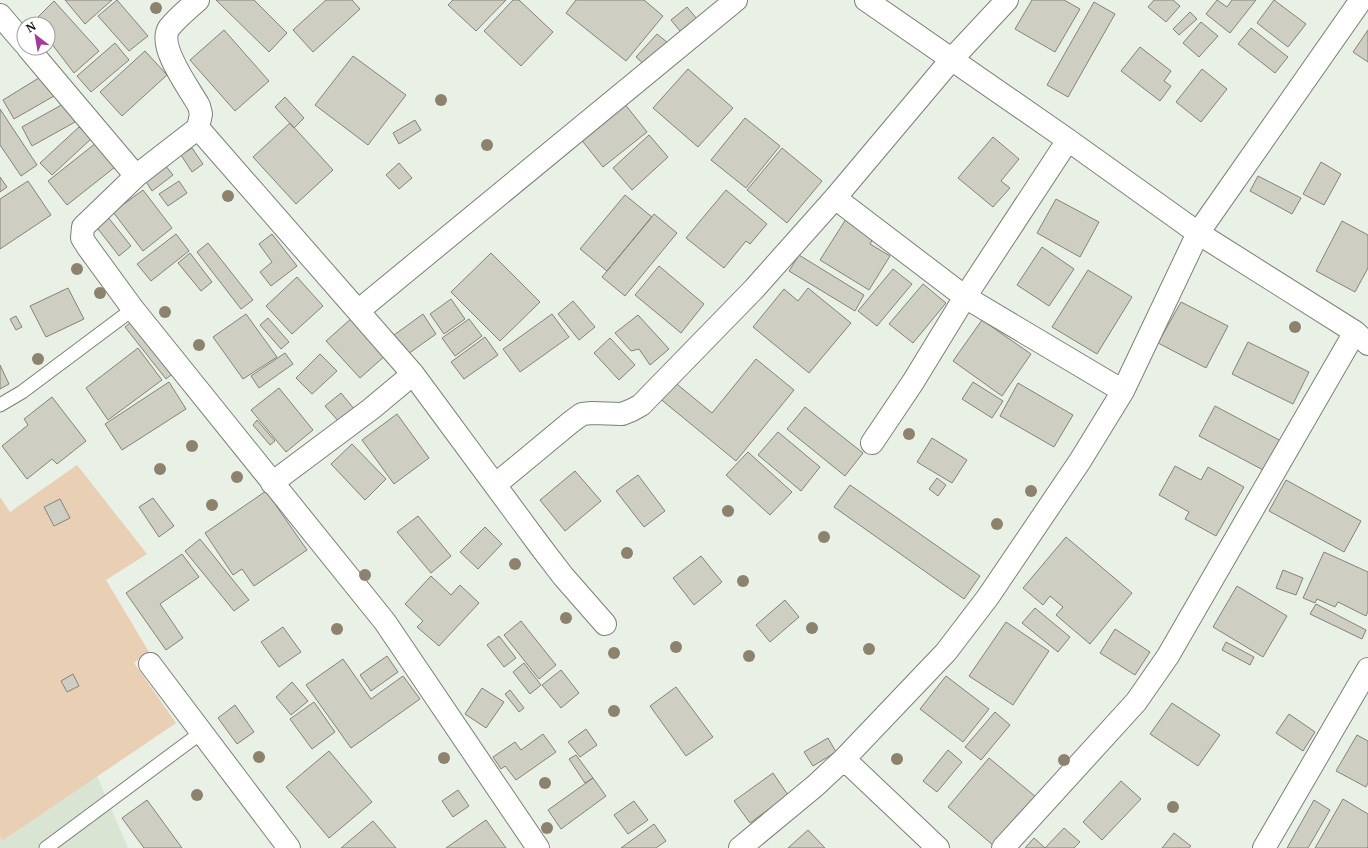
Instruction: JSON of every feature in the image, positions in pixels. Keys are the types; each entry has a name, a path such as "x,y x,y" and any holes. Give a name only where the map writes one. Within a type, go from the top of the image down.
{"street":[{"path":"198,0 168,30 165,42 174,63 200,106 201,114 198,128 136,176 83,227 82,238 133,309 385,622 538,848"},
{"path":"358,311 736,0"},
{"path":"866,0 1068,140 1198,233 1361,338 1168,656 1136,702 1003,848"},
{"path":"495,485 582,414 592,412 622,414 642,405 754,289 835,198 951,60 1007,0"},
{"path":"740,848 815,786 844,758 941,657 956,640 988,597 1080,461 1123,390 1198,233 1361,0"},
{"path":"0,15 16,34"},
{"path":"35,56 136,176"},
{"path":"198,128 413,374 563,576 605,624"},
{"path":"872,443 913,382 965,297 1068,140"},
{"path":"835,198 965,297 1123,390"},
{"path":"272,483 371,409 413,374"},
{"path":"150,664 289,848"},
{"path":"1264,848 1368,669"},
{"path":"844,758 938,848"}],"lane":[{"path":"0,404 22,392 133,309"},
{"path":"46,848 202,732"}],"shaded area":[{"path":"77,465 147,554 106,580 149,652 134,663 176,723 2,841 0,836 0,497 10,512"},
{"path":"97,776 128,848 0,848 0,836 2,841"}],"building":[{"path":"65,0 112,0 85,24"},
{"path":"117,0 148,36 129,51 98,16"},
{"path":"216,0 254,0 287,33 269,52"},
{"path":"326,0 352,0 360,9 313,52 293,30"},
{"path":"453,0 506,0 476,31 448,5"},
{"path":"513,0 519,0 553,32 521,66 484,31"},
{"path":"576,0 644,0 663,16 626,61 566,13"},
{"path":"1032,0 1064,0 1080,9 1055,52 1015,29"},
{"path":"1154,0 1173,0 1180,6 1166,22 1148,7"},
{"path":"1217,0 1227,7 1232,0 1256,0 1230,33 1206,14"},
{"path":"1274,0 1306,24 1288,47 1257,23"},
{"path":"54,1 99,51 74,73 56,49 56,16 39,16"},
{"path":"1094,2 1115,14 1068,97 1047,85"},
{"path":"687,7 697,19 681,32 671,20"},
{"path":"1190,12 1197,19 1179,35 1173,29"},
{"path":"1201,22 1218,36 1199,57 1183,43"},
{"path":"1251,28 1288,57 1275,73 1238,44"},
{"path":"224,30 269,81 235,111 190,60"},
{"path":"1368,30 1368,62 1353,52"},
{"path":"657,34 668,43 646,66 636,57"},
{"path":"115,43 129,60 91,92 77,76"},
{"path":"1140,47 1171,71 1164,81 1171,86 1160,101 1121,71"},
{"path":"145,51 167,75 122,116 100,92"},
{"path":"353,56 406,95 368,145 315,105"},
{"path":"688,69 733,108 698,147 653,108"},
{"path":"1202,69 1227,89 1201,122 1176,102"},
{"path":"42,76 54,96 14,119 3,100"},
{"path":"285,97 304,118 294,128 275,107"},
{"path":"65,103 75,122 32,146 22,127"},
{"path":"624,103 647,132 603,167 580,138"},
{"path":"0,109 37,165 21,176 0,145"},
{"path":"745,118 780,146 746,188 711,160"},
{"path":"415,120 421,130 399,144 393,133"},
{"path":"290,123 333,170 296,204 253,157"},
{"path":"79,127 91,139 52,175 40,163"},
{"path":"649,135 668,157 632,190 613,168"},
{"path":"993,137 1019,159 1001,181 1010,188 993,207 958,178"},
{"path":"96,143 115,167 67,205 48,181"},
{"path":"192,148 203,164 192,172 181,155"},
{"path":"782,148 822,181 787,223 747,190"},
{"path":"1321,162 1341,174 1324,205 1303,194"},
{"path":"399,163 412,178 399,189 386,175"},
{"path":"165,165 173,175 152,191 145,180"},
{"path":"1258,176 1301,198 1292,214 1250,191"},
{"path":"0,177 7,187 0,192"},
{"path":"28,181 51,215 0,249 0,199"},
{"path":"179,181 187,193 168,206 159,194"},
{"path":"143,190 172,228 143,251 113,212"},
{"path":"726,190 767,224 750,244 746,241 724,268 686,238"},
{"path":"625,195 652,217 607,271 580,249"},
{"path":"1056,199 1099,222 1080,257 1037,233"},
{"path":"654,214 677,233 625,296 602,277"},
{"path":"107,216 131,246 119,256 95,225"},
{"path":"846,219 874,237 870,244 890,256 869,290 820,260"},
{"path":"1342,221 1368,235 1368,268 1355,292 1316,271"},
{"path":"176,234 189,251 151,281 137,264"},
{"path":"272,234 297,266 271,286 260,272 272,262 259,244"},
{"path":"208,243 253,300 241,309 197,252"},
{"path":"1042,247 1074,269 1049,306 1017,285"},
{"path":"190,253 212,282 201,291 178,263"},
{"path":"491,253 540,302 500,341 451,292"},
{"path":"799,255 864,295 855,311 789,271"},
{"path":"659,266 704,304 681,333 635,295"},
{"path":"893,269 912,284 877,326 858,311"},
{"path":"1088,270 1132,297 1097,354 1052,327"},
{"path":"297,277 323,306 292,334 266,306"},
{"path":"923,284 946,303 913,343 889,324"},
{"path":"68,288 84,319 46,337 30,306"},
{"path":"808,288 851,323 809,373 753,327 784,289 798,301"},
{"path":"451,299 465,319 444,334 430,314"},
{"path":"573,301 595,327 579,340 558,314"},
{"path":"1181,302 1228,326 1206,368 1158,343"},
{"path":"246,314 277,357 243,379 213,337"},
{"path":"423,314 436,334 408,354 394,335"},
{"path":"552,314 569,337 520,372 503,349"},
{"path":"638,315 669,349 650,365 639,349 631,351 615,333"},
{"path":"16,316 22,327 16,330 10,319"},
{"path":"353,317 386,355 360,378 326,341"},
{"path":"268,318 289,342 281,349 260,325"},
{"path":"135,319 176,371 166,379 125,327"},
{"path":"469,319 482,336 455,356 442,338"},
{"path":"982,320 1031,354 1002,396 953,361"},
{"path":"485,337 498,355 464,379 451,362"},
{"path":"610,338 635,365 619,380 594,353"},
{"path":"1248,342 1309,372 1293,404 1232,374"},
{"path":"138,348 162,380 108,420 86,388"},
{"path":"285,353 293,364 259,388 251,376"},
{"path":"320,354 337,371 312,394 296,378"},
{"path":"756,359 794,390 736,461 658,397 672,380 712,413"},
{"path":"0,365 9,384 0,389"},
{"path":"169,382 186,409 122,450 105,424"},
{"path":"973,382 1003,401 992,418 962,399"},
{"path":"1018,383 1073,415 1054,447 1000,416"},
{"path":"279,388 313,430 286,452 251,410"},
{"path":"341,393 355,410 340,423 325,406"},
{"path":"52,397 86,441 57,464 52,459 27,479 2,446 28,425 24,419"},
{"path":"1215,406 1281,441 1265,471 1199,436"},
{"path":"805,407 863,453 845,476 787,429"},
{"path":"397,414 429,458 394,484 362,440"},
{"path":"257,420 275,441 270,445 253,425"},
{"path":"778,432 820,467 801,491 758,455"},
{"path":"932,438 967,460 952,483 917,462"},
{"path":"352,444 386,479 365,500 331,464"},
{"path":"748,452 792,492 770,515 726,475"},
{"path":"1175,466 1201,480 1208,467 1244,487 1216,536 1185,519 1189,512 1159,495"},
{"path":"575,471 601,501 565,531 540,500"},
{"path":"638,475 665,511 644,527 616,491"},
{"path":"937,478 946,485 938,496 929,489"},
{"path":"1286,480 1361,521 1344,552 1269,511"},
{"path":"850,485 980,576 964,599 834,507"},
{"path":"266,491 307,550 254,586 242,569 233,575 205,533"},
{"path":"153,498 174,526 159,537 139,507"},
{"path":"60,499 70,518 54,526 44,507"},
{"path":"418,516 451,556 431,573 397,532"},
{"path":"485,527 502,544 478,569 460,552"},
{"path":"1066,537 1132,593 1090,644 1056,615 1063,607 1050,596 1043,605 1023,588"},
{"path":"200,539 249,600 234,611 185,551"},
{"path":"1324,552 1368,572 1368,611 1366,616 1338,602 1335,607 1317,599 1315,603 1303,598"},
{"path":"182,554 199,577 160,604 183,638 166,650 126,593"},
{"path":"701,556 722,582 694,605 673,578"},
{"path":"1283,570 1303,578 1296,595 1276,588"},
{"path":"431,576 451,595 460,585 479,603 439,646 417,627 423,621 405,604"},
{"path":"1237,586 1287,616 1263,657 1213,627"},
{"path":"785,600 799,617 770,642 756,625"},
{"path":"1316,604 1366,630 1362,639 1310,614"},
{"path":"1035,608 1070,637 1058,652 1022,623"},
{"path":"521,621 556,665 539,679 504,635"},
{"path":"1006,622 1049,651 1013,705 969,676"},
{"path":"283,627 301,652 279,667 261,642"},
{"path":"1115,629 1150,652 1135,675 1100,653"},
{"path":"499,636 516,658 504,667 487,645"},
{"path":"1226,642 1254,657 1250,665 1222,650"},
{"path":"387,656 398,672 371,691 360,675"},
{"path":"343,659 371,699 403,676 420,699 351,748 306,685"},
{"path":"524,663 541,685 530,694 513,672"},
{"path":"561,670 579,693 561,708 542,685"},
{"path":"73,674 79,686 67,692 61,681"},
{"path":"946,676 989,709 963,742 920,709"},
{"path":"292,682 308,701 291,715 276,697"},
{"path":"676,687 713,737 686,756 650,706"},
{"path":"482,688 504,702 486,728 465,714"},
{"path":"510,690 524,708 519,712 505,694"},
{"path":"314,702 335,732 312,749 290,719"},
{"path":"1172,703 1220,735 1198,766 1150,734"},
{"path":"235,705 254,732 237,744 218,718"},
{"path":"995,712 1010,725 981,760 965,747"},
{"path":"1289,714 1315,732 1303,751 1276,733"},
{"path":"586,729 597,745 580,757 568,742"},
{"path":"543,734 556,752 516,780 505,766 501,769 493,757 515,742 521,750"},
{"path":"1357,735 1368,741 1368,783 1366,787 1336,771"},
{"path":"828,738 836,752 813,766 804,752"},
{"path":"948,750 962,762 937,792 923,781"},
{"path":"329,751 372,802 329,838 286,787"},
{"path":"576,755 593,778 585,783 569,759"},
{"path":"989,758 1036,797 994,846 948,807"},
{"path":"773,773 788,795 750,823 734,801"},
{"path":"593,778 606,796 561,829 548,810"},
{"path":"1121,781 1141,799 1102,840 1083,822"},
{"path":"458,790 469,806 453,817 442,801"},
{"path":"1343,799 1368,814 1368,848 1315,848"},
{"path":"147,800 182,848 144,848 122,818"},
{"path":"1314,800 1330,810 1308,848 1287,848"},
{"path":"634,801 648,820 628,834 614,815"},
{"path":"486,820 506,848 446,848"},
{"path":"373,821 396,848 341,848"},
{"path":"654,824 666,841 656,848 621,848"},
{"path":"1064,828 1080,842 1074,848 1045,848"},
{"path":"808,830 825,848 788,848"},
{"path":"1174,833 1191,846 1189,848 1162,848"},
{"path":"1034,838 1045,848 1025,848"}]}
